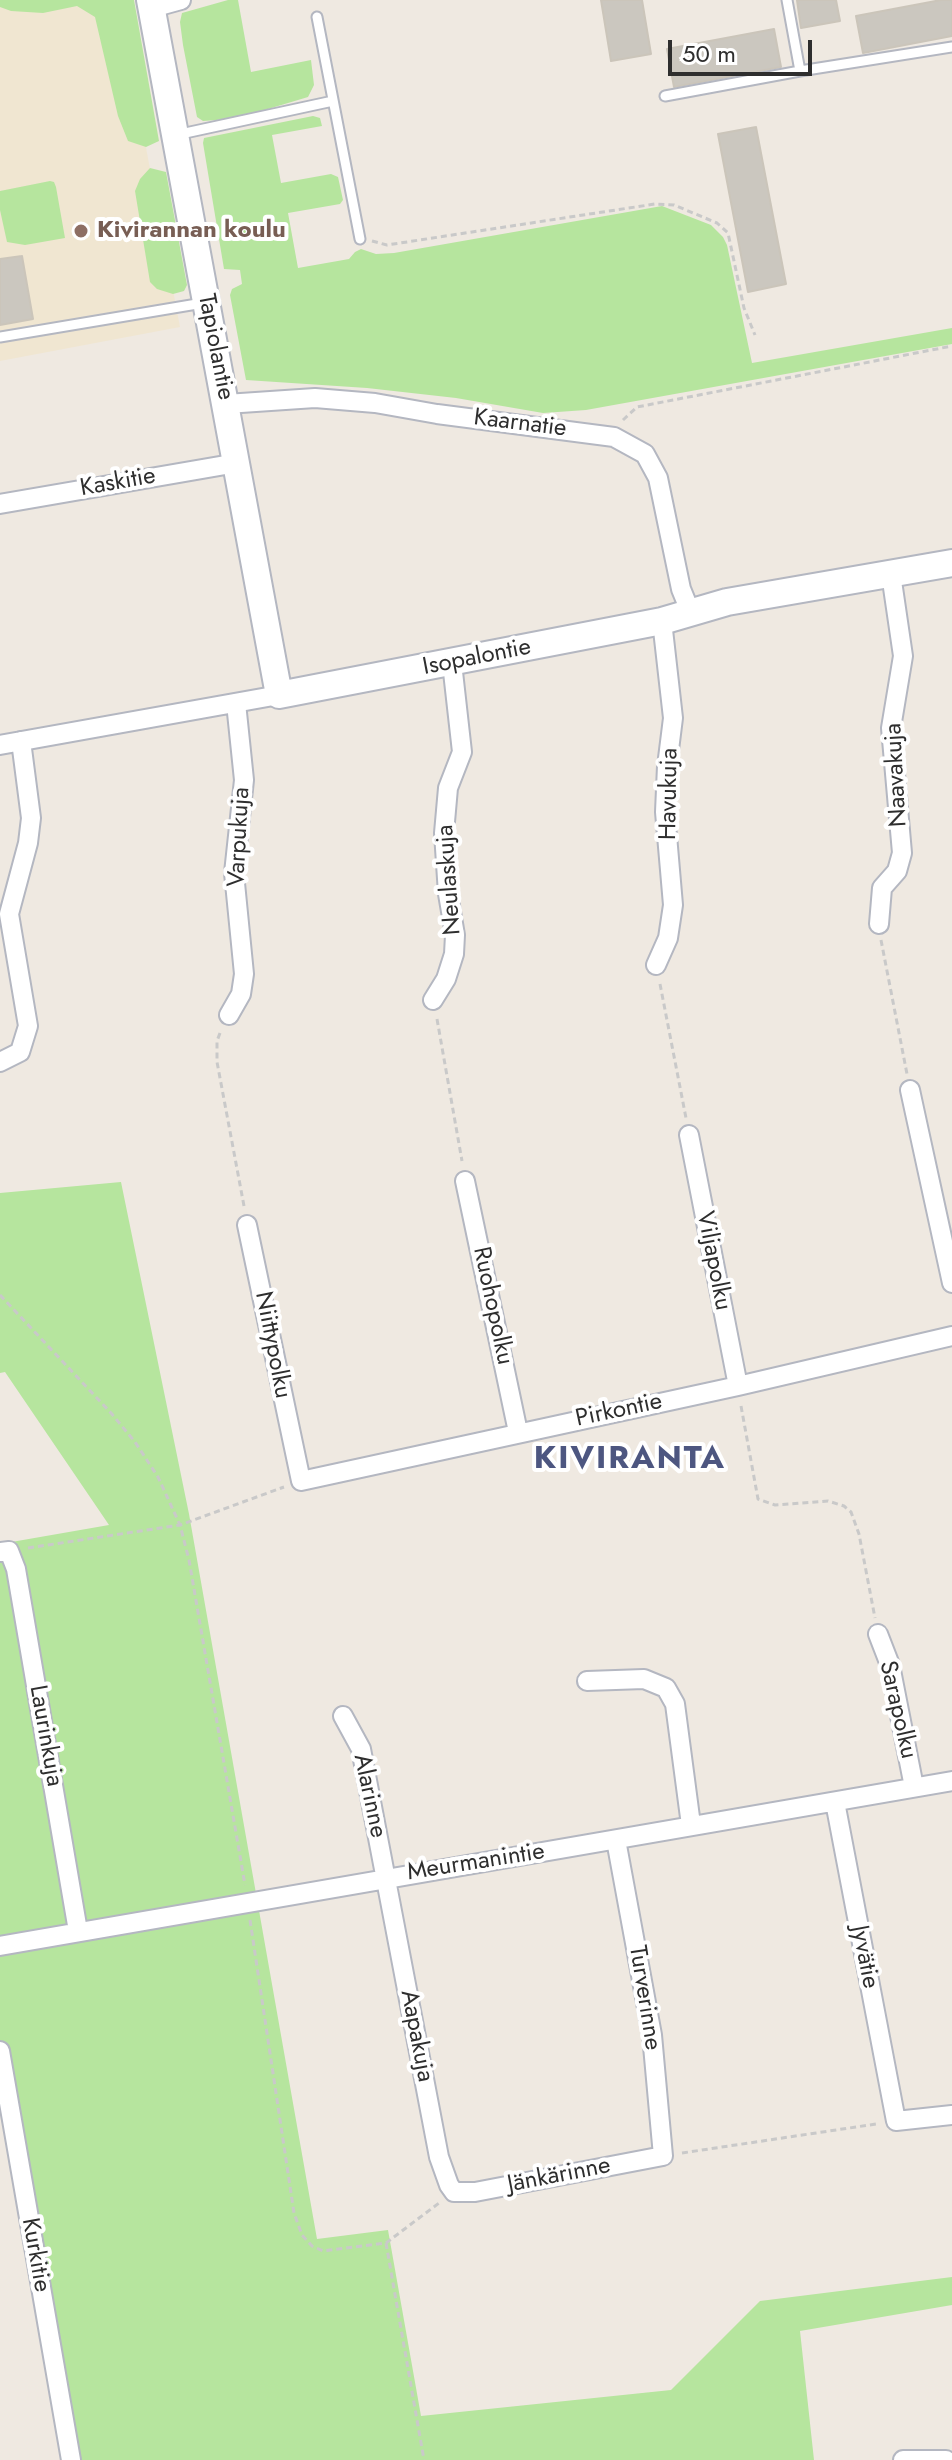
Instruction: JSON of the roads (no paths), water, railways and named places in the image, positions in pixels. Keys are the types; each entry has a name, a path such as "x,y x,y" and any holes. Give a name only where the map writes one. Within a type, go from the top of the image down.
{"street":[{"path":"151,4 181,0"},
{"name":"Tapiolantie","path":"151,4 279,695"},
{"name":"Kaarnatie","path":"226,404 315,398 375,403 614,437 645,454 658,478 681,589 690,611"},
{"name":"Kaskitie","path":"0,504 237,463"},
{"name":"Isopalontie","path":"0,745 452,663 662,621 727,602 952,563"},
{"name":"Naavakuja","path":"879,924 882,888 897,871 902,853 891,728 903,656 891,574"},
{"name":"Havukuja","path":"656,965 668,938 673,905 665,812 673,718 662,621"},
{"name":"Neulaskuja","path":"433,1000 446,979 454,954 455,935 448,894 444,833 448,788 462,752 452,663"},
{"name":"Varpukuja","path":"229,1015 241,994 244,974 234,873 244,780 236,703"},
{"path":"0,1062 20,1052 28,1026 9,914 28,843 31,818 21,741"},
{"path":"910,1090 952,1283"},
{"name":"Viljapolku","path":"689,1135 738,1386"},
{"name":"Ruohopolku","path":"465,1181 518,1432"},
{"name":"Niittypolku","path":"247,1225 298,1474"},
{"name":"Pirkontie","path":"298,1474 738,1386 952,1336"},
{"name":"Laurinkuja","path":"4,1552 16,1569 78,1931"},
{"name":"Sarapolku","path":"878,1634 890,1665 914,1787"},
{"path":"587,1681 644,1679 666,1688 675,1704 691,1825"},
{"name":"Alarinne","path":"343,1716 361,1749 386,1878"},
{"name":"Meurmanintie","path":"0,1946 952,1781"},
{"name":"Jyvätie","path":"835,1802 894,2116 952,2115"},
{"name":"Turverinne","path":"616,1840 652,2035 663,2156"},
{"name":"Aapakuja","path":"386,1878 439,2157 454,2192"},
{"name":"Kurkitie","path":"0,2051 71,2460"},
{"name":"Jänkärinne","path":"454,2192 475,2192 663,2156"},
{"path":"903,2460 946,2460"}],"lane":[{"path":"787,0 800,71"},
{"path":"317,17 360,239"},
{"path":"665,96 952,47"},
{"path":"176,135 333,101"},
{"path":"0,337 207,303"}],"place":[{"name":"Kivirannan koulu","path":"81,231"}],"district":[{"name":"KIVIRANTA","path":"630,1460"}]}
